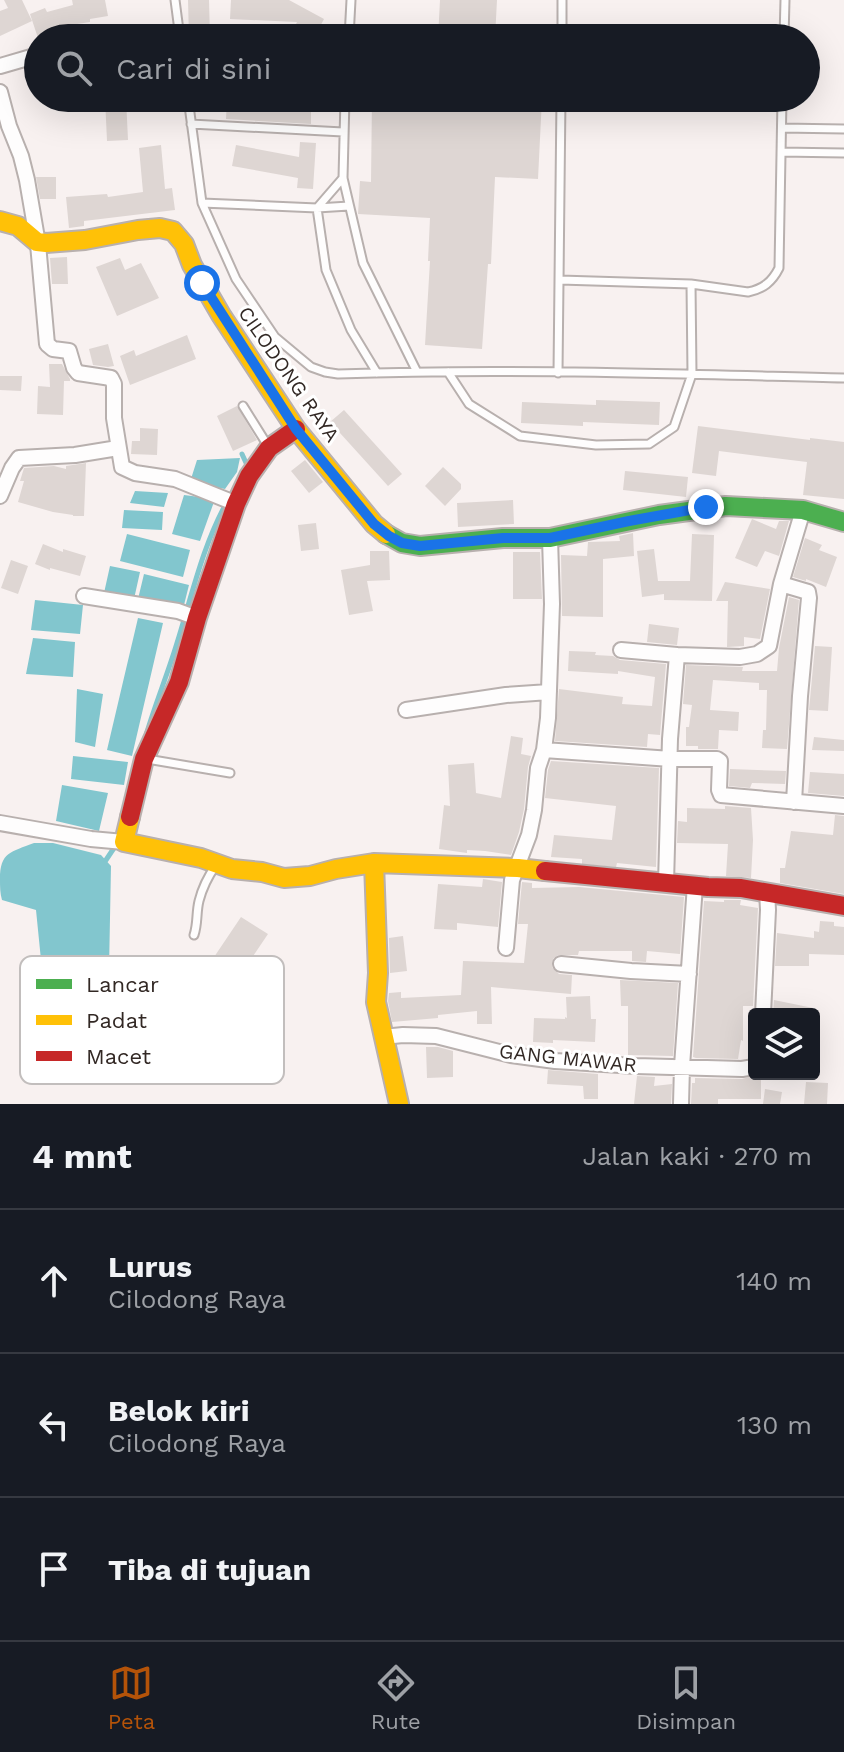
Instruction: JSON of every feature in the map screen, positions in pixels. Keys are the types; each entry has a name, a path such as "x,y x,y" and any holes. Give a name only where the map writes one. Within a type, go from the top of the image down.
{"street":[{"path":"0,66 24,59"},
{"path":"0,92 27,180 37,242 47,344 53,349 69,351 78,373 111,378 122,467 135,473 175,479 230,501"},
{"path":"0,221 18,226 37,242"},
{"name":"CILODONG RAYA","path":"37,242 58,243 160,228 173,231 184,244 221,315 296,429 374,524 402,543 420,546 503,538 550,538 706,507 803,510 844,522"},
{"path":"124,842 144,759 179,682 190,615 230,501 269,448 296,429"},
{"path":"2,485 19,458 75,455 118,448"},
{"path":"621,650 740,657 757,654 769,646 781,584 803,510"},
{"path":"506,948 512,880 529,835 548,718 552,590 550,538"},
{"path":"781,584 803,589 808,592 809,598 794,802"},
{"path":"84,596 190,615"},
{"path":"666,883 670,739 677,655"},
{"path":"406,710 549,692"},
{"path":"544,750 719,760 721,795 844,806"},
{"path":"0,823 186,854 232,869 284,878 374,863 518,868 767,891 844,906"},
{"path":"374,863 378,973 376,1002 399,1104"},
{"path":"681,1104 695,885"},
{"path":"763,1008 767,891"},
{"path":"561,964 689,974"},
{"name":"GANG MAWAR","path":"383,1037 436,1036 511,1055 555,1061 748,1068"}],"lane":[{"path":"175,0 178,24"},
{"path":"350,24 351,0"},
{"path":"562,0 562,24"},
{"path":"784,24 785,0"},
{"path":"190,112 202,203 236,279 275,337 311,367 325,372 844,378"},
{"path":"344,112 343,178 363,263 417,372"},
{"path":"558,373 561,112"},
{"path":"560,280 691,284 748,292 767,285 779,268 782,112"},
{"path":"191,124 343,132"},
{"path":"782,128 844,129"},
{"path":"781,152 844,153"},
{"path":"343,178 317,208 326,270 351,330 377,373"},
{"path":"202,203 317,208 349,206"},
{"path":"448,372 469,404 520,436 596,445 649,444 674,427 692,374 691,284"},
{"path":"243,406 269,448"},
{"path":"144,759 230,773"},
{"path":"194,935 199,900 217,863"}],"water":[{"path":"240,458 237,472 225,489 190,482 197,460"},
{"path":"135,491 168,493 164,507 130,503"},
{"path":"184,495 215,499 200,541 172,534"},
{"path":"124,510 163,512 162,530 122,528"},
{"path":"127,534 190,550 183,577 120,561"},
{"path":"110,566 140,572 134,599 104,593"},
{"path":"144,574 189,585 183,609 138,599"},
{"path":"35,600 83,605 80,634 31,630"},
{"path":"138,618 163,623 132,756 107,750"},
{"path":"33,638 75,642 73,677 26,674"},
{"path":"77,689 103,694 95,747 75,742"},
{"path":"73,756 128,762 124,785 71,779"},
{"path":"62,785 108,793 99,831 56,821"},
{"path":"34,843 53,843 101,855 111,866 109,956 41,956 36,910 2,900 2,863 13,851"}],"building":[{"path":"4,0 22,0 32,21 0,36 0,11 8,8"},
{"path":"72,0 105,0 108,16 77,24 33,24 30,14 45,8 47,12 73,5"},
{"path":"188,0 209,0 210,24 189,24"},
{"path":"231,0 289,0 324,19 321,24 296,24 230,19"},
{"path":"440,0 497,0 496,24 439,24"},
{"path":"106,112 127,112 128,140 107,141"},
{"path":"226,112 311,112 311,124 226,119"},
{"path":"372,112 541,112 538,179 495,177 491,264 488,264 482,349 425,345 430,218 358,214 360,181 371,182"},
{"path":"300,142 316,143 313,189 297,188 298,178 232,166 236,145 299,157"},
{"path":"161,145 165,189 172,188 175,210 84,221 84,226 69,228 66,197 107,194 108,197 143,192 139,148"},
{"path":"36,177 56,177 56,199 40,199"},
{"path":"67,257 68,284 52,284 50,258"},
{"path":"120,258 125,270 141,263 159,298 117,316 96,267"},
{"path":"187,335 196,359 130,385 120,356 134,350 136,356"},
{"path":"108,344 114,366 93,365 89,349"},
{"path":"49,364 62,364 70,379 64,381 63,415 37,414 38,386 50,387"},
{"path":"0,376 22,376 21,391 0,390"},
{"path":"596,400 660,402 659,425 521,423 522,402 596,405"},
{"path":"237,406 257,440 233,451 217,416"},
{"path":"344,410 402,474 388,486 330,422"},
{"path":"698,426 844,442 844,499 803,495 807,462 719,451 716,476 692,473"},
{"path":"140,428 158,429 157,455 131,454 132,441 140,441"},
{"path":"305,460 323,482 309,493 291,471"},
{"path":"86,463 84,516 53,512 18,502 24,468 54,466 66,469 66,466"},
{"path":"443,467 461,484 461,489 445,506 425,486"},
{"path":"625,471 688,477 686,497 623,490"},
{"path":"513,500 514,524 458,527 457,503"},
{"path":"752,519 776,529 779,521 789,521 779,556 765,551 757,567 735,558"},
{"path":"316,523 319,549 301,551 298,525"},
{"path":"633,533 634,556 603,559 603,617 562,616 561,555 587,556 588,542 620,541 619,536"},
{"path":"692,534 714,535 712,601 664,600 664,594 642,597 637,551 654,549 658,581 690,581"},
{"path":"805,538 822,545 819,550 837,557 826,587 793,577"},
{"path":"43,544 86,556 80,576 35,564"},
{"path":"370,551 389,551 390,580 367,581 373,611 349,615 341,570 370,565"},
{"path":"513,552 540,552 542,599 513,599"},
{"path":"11,560 28,566 18,594 1,588"},
{"path":"725,582 770,589 760,639 744,637 744,646 727,647 728,601 716,601"},
{"path":"789,597 799,600 787,749 762,748 763,730 766,730 767,690 759,690 759,683 713,680 710,710 739,712 738,731 719,730 718,749 686,746 686,727 689,727 692,705 683,704 686,665 777,671"},
{"path":"649,624 679,628 677,645 647,642"},
{"path":"815,646 832,647 828,711 809,710"},
{"path":"569,651 596,652 595,655 613,656 620,660 666,664 660,735 648,734 647,747 555,741 559,689 623,697 622,704 652,706 655,677 618,671 618,674 568,671"},
{"path":"511,736 523,738 521,754 531,756 524,809 511,855 439,849 444,805 450,806 448,765 474,763 476,793 501,798"},
{"path":"814,737 844,740 844,751 812,750"},
{"path":"551,761 659,768 656,867 617,863 616,867 582,864 582,859 551,857 554,835 612,840 616,806 545,798"},
{"path":"730,769 786,771 785,784 752,783 750,788 729,786"},
{"path":"810,772 844,774 844,796 808,793"},
{"path":"725,806 751,808 751,878 726,876 728,844 677,843 678,821 687,822 687,808 725,809"},
{"path":"835,815 844,816 844,894 780,883 780,868 785,868 791,831 833,835"},
{"path":"483,879 502,882 498,927 457,923 457,930 434,929 438,884 482,887"},
{"path":"522,882 532,883 532,888 579,887 684,897 680,954 647,951 646,962 632,961 632,951 579,951 578,955 558,955 553,959 552,967 559,974 572,975 571,994 491,987 492,1024 477,1024 477,1011 392,1022 389,993 401,992 401,998 461,995 463,961 524,963 528,924 518,924"},
{"path":"741,900 740,905 758,908 753,1006 743,1006 743,1041 738,1059 696,1058 693,1057 704,901"},
{"path":"241,917 268,934 253,956 215,956"},
{"path":"820,921 834,922 834,926 844,927 844,955 809,954 809,966 775,966 777,933 814,938 814,931 819,932"},
{"path":"403,936 407,971 390,973 389,938"},
{"path":"620,980 678,983 673,1056 628,1055 628,1006 621,1006"},
{"path":"590,996 591,1019 596,1019 595,1042 533,1042 534,1018 565,1019 566,997"},
{"path":"774,1000 813,1008 773,1008"},
{"path":"426,1047 453,1051 453,1077 427,1078"},
{"path":"548,1070 598,1074 598,1099 584,1099 583,1086 547,1084"},
{"path":"637,1076 655,1077 654,1086 672,1084 671,1104 634,1104"},
{"path":"695,1078 761,1080 761,1099 718,1099 718,1104 691,1104"},
{"path":"806,1082 828,1083 827,1104 804,1104"},
{"path":"765,1089 782,1092 780,1104 763,1104"}],"waterway":[{"path":"242,454 246,467"},
{"path":"147,732 205,552 228,500"},
{"path":"106,860 114,848"}],"traffic: fast":[{"path":"386,534 402,543 420,546 503,538 550,538 659,515 726,506 803,510 844,522"}],"traffic: slow":[{"path":"0,221 18,226 37,242 46,243 85,240 138,230 160,228 173,231 184,244 192,265 221,315 296,429 374,524 386,534"},
{"path":"130,817 124,842 201,858 232,869 284,878 374,863"},
{"path":"399,1104 376,1002 378,973 374,863 545,871"}],"traffic: jam":[{"path":"130,817 144,759 179,682 236,504 249,476 269,448 296,429"},
{"path":"545,871 741,888 844,906"}],"route":[{"path":"202,283 296,429 374,524 402,543 420,546 503,538 550,538 706,507"}]}
